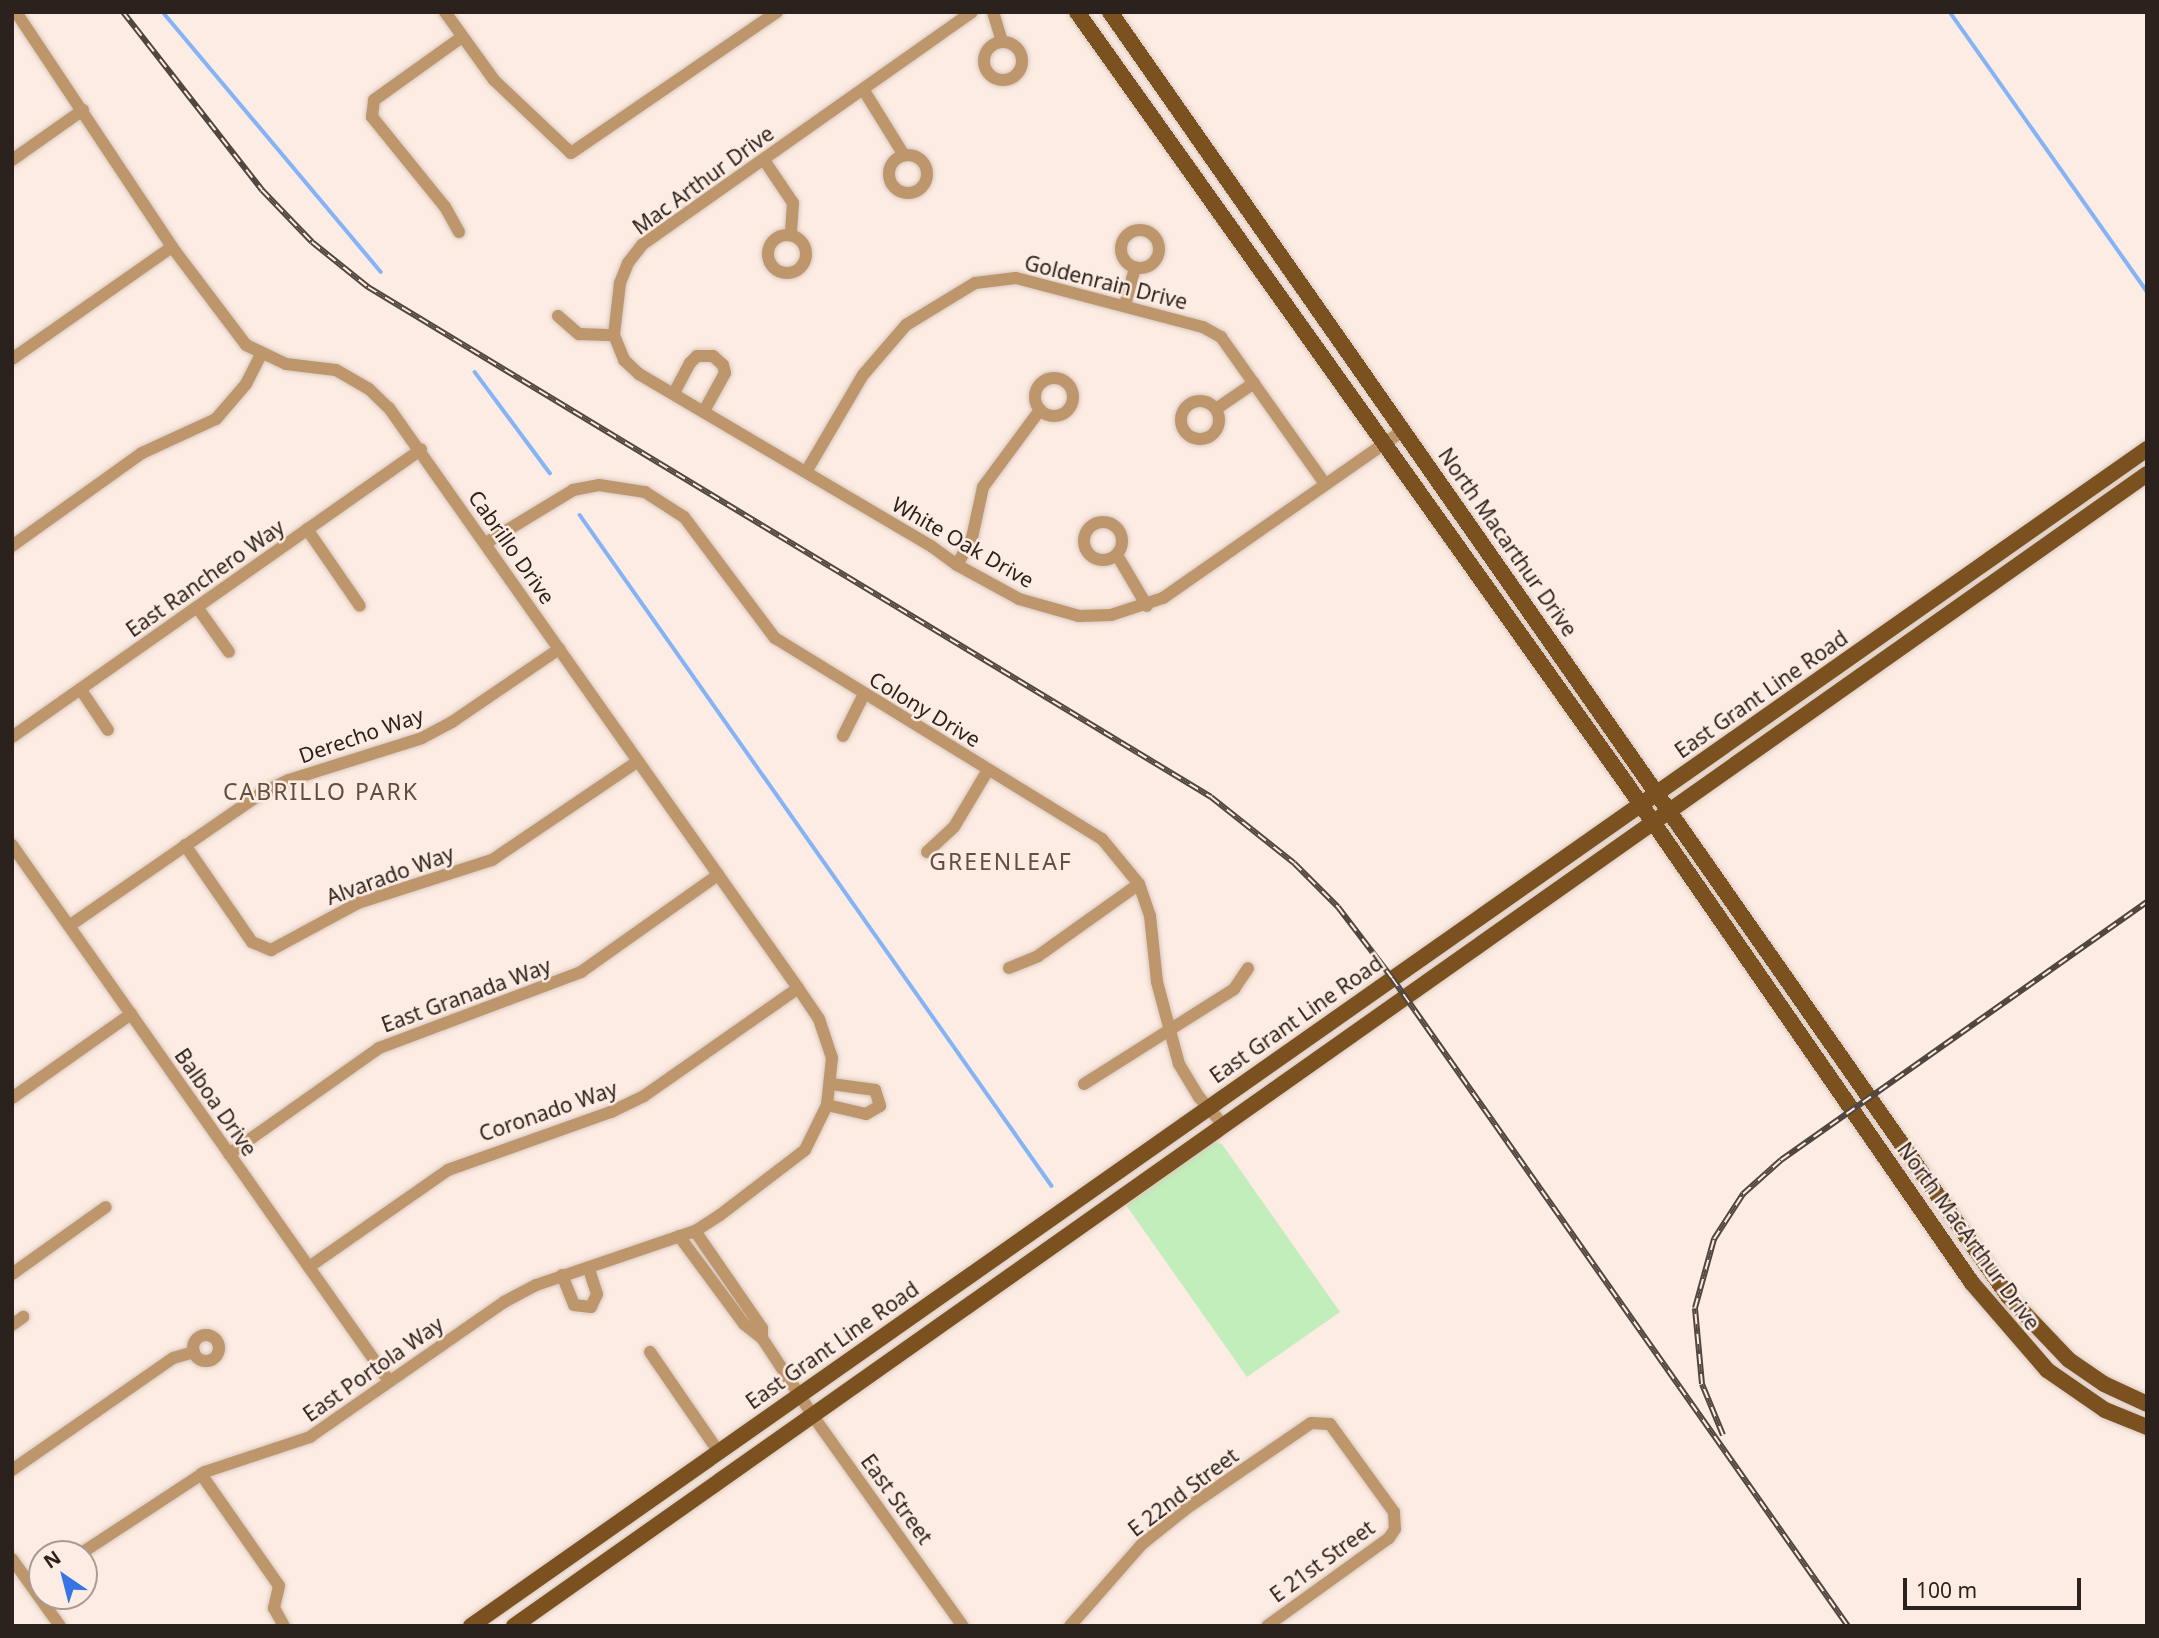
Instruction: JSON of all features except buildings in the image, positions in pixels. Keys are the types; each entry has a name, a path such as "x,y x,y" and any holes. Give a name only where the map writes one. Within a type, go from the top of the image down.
{"main road":[{"path":"1077,12 1654,822"},
{"name":"North Macarthur Drive","path":"1110,12 1671,809 1870,1097"},
{"name":"East Grant Line Road","path":"471,1626 2147,449"},
{"name":"East Grant Line Road","path":"514,1626 2147,474"},
{"name":"North MacArthur Drive","path":"1654,822 2012,1335 2070,1388 2147,1427"},
{"name":"North MacArthur Drive","path":"1870,1097 2036,1329 2069,1360 2104,1384 2147,1404"}],"street":[{"name":"Cabrillo Drive","path":"16,12 173,247 228,324 261,355 350,376 389,408 421,450 799,988 828,1037 831,1084 827,1105"},
{"path":"444,12 494,80 571,153 777,12"},
{"name":"Mac Arthur Drive","path":"614,335 620,283 628,263 642,245 972,12"},
{"path":"993,12 1002,42"},
{"path":"459,232 445,207 372,117 374,100 462,37"},
{"path":"863,89 904,155"},
{"path":"12,160 83,110"},
{"path":"764,160 793,203 791,235"},
{"path":"12,359 173,247"},
{"path":"1125,305 1135,267"},
{"name":"Goldenrain Drive","path":"806,472 882,348 906,325 957,292 996,278 1016,278 1203,327 1221,337 1325,484"},
{"path":"558,316 579,334 614,335"},
{"name":"White Oak Drive","path":"614,335 624,360 674,393 957,565 1047,610 1111,615 1147,606 1404,430"},
{"path":"674,393 690,363 705,354 713,356 723,365 725,373 704,411"},
{"path":"12,546 142,453 216,419 246,384 261,355"},
{"path":"1216,409 1254,383"},
{"path":"957,565 972,538 983,487 1040,410"},
{"name":"East Ranchero Way","path":"12,737 421,450"},
{"name":"Colony Drive","path":"486,543 573,490 599,485 645,492 684,517 775,638 1102,839 1139,884 1150,916 1157,982 1179,1064 1207,1108 1223,1125"},
{"path":"307,529 360,606"},
{"path":"1116,555 1147,606"},
{"path":"197,607 229,652"},
{"name":"Derecho Way","path":"69,926 260,794 289,780 422,738 453,722 559,649"},
{"path":"81,690 108,730"},
{"path":"843,736 864,694"},
{"name":"Alvarado Way","path":"185,845 252,942 271,950 358,902 492,860 638,761"},
{"path":"927,852 954,827 988,770"},
{"name":"Balboa Drive","path":"12,845 389,1381"},
{"name":"East Granada Way","path":"229,1154 379,1048 581,972 719,875"},
{"path":"1009,968 1038,956 1139,884"},
{"path":"1084,1084 1170,1033 1234,989 1248,968"},
{"name":"Coronado Way","path":"309,1267 448,1170 611,1112 645,1096 799,988"},
{"path":"12,1098 131,1014"},
{"path":"827,1105 866,1114 880,1106 875,1090 831,1084"},
{"name":"East Portola Way","path":"98,1542 201,1474 292,1446 504,1302 562,1275 695,1231 798,1157 818,1130 827,1105"},
{"path":"12,1274 106,1207"},
{"path":"695,1231 762,1328 762,1338"},
{"path":"679,1236 744,1324 762,1338"},
{"path":"562,1275 574,1305 591,1307 597,1294 588,1267"},
{"name":"East Street","path":"762,1338 813,1416 963,1626"},
{"path":"12,1470 173,1358 194,1352"},
{"path":"650,1352 718,1451"},
{"name":"E 21st Street","path":"1267,1626 1389,1538 1396,1523 1394,1512 1336,1430 1320,1422 1300,1431"},
{"name":"E 22nd Street","path":"1070,1626 1142,1544 1300,1431"},
{"path":"201,1474 279,1586 274,1608 285,1626"},
{"path":"12,1559 28,1574"},
{"path":"51,1610 60,1626"}],"green space":[{"path":"1215,1142 1222,1144 1340,1312 1247,1377 1126,1205"}],"waterway":[{"path":"163,12 381,272"},
{"path":"1950,12 2147,291"},
{"path":"475,372 550,473"},
{"path":"580,515 1052,1186"}],"railway":[{"path":"123,12 262,190 312,242 368,287 1211,797 1294,863 1338,907 1392,978 1848,1626"},
{"path":"1723,1435 1702,1384 1695,1308 1714,1239 1743,1194 1781,1160 2147,902"}],"district":[{"name":"CABRILLO PARK","path":"321,791"},
{"name":"GREENLEAF","path":"1001,861"}]}
